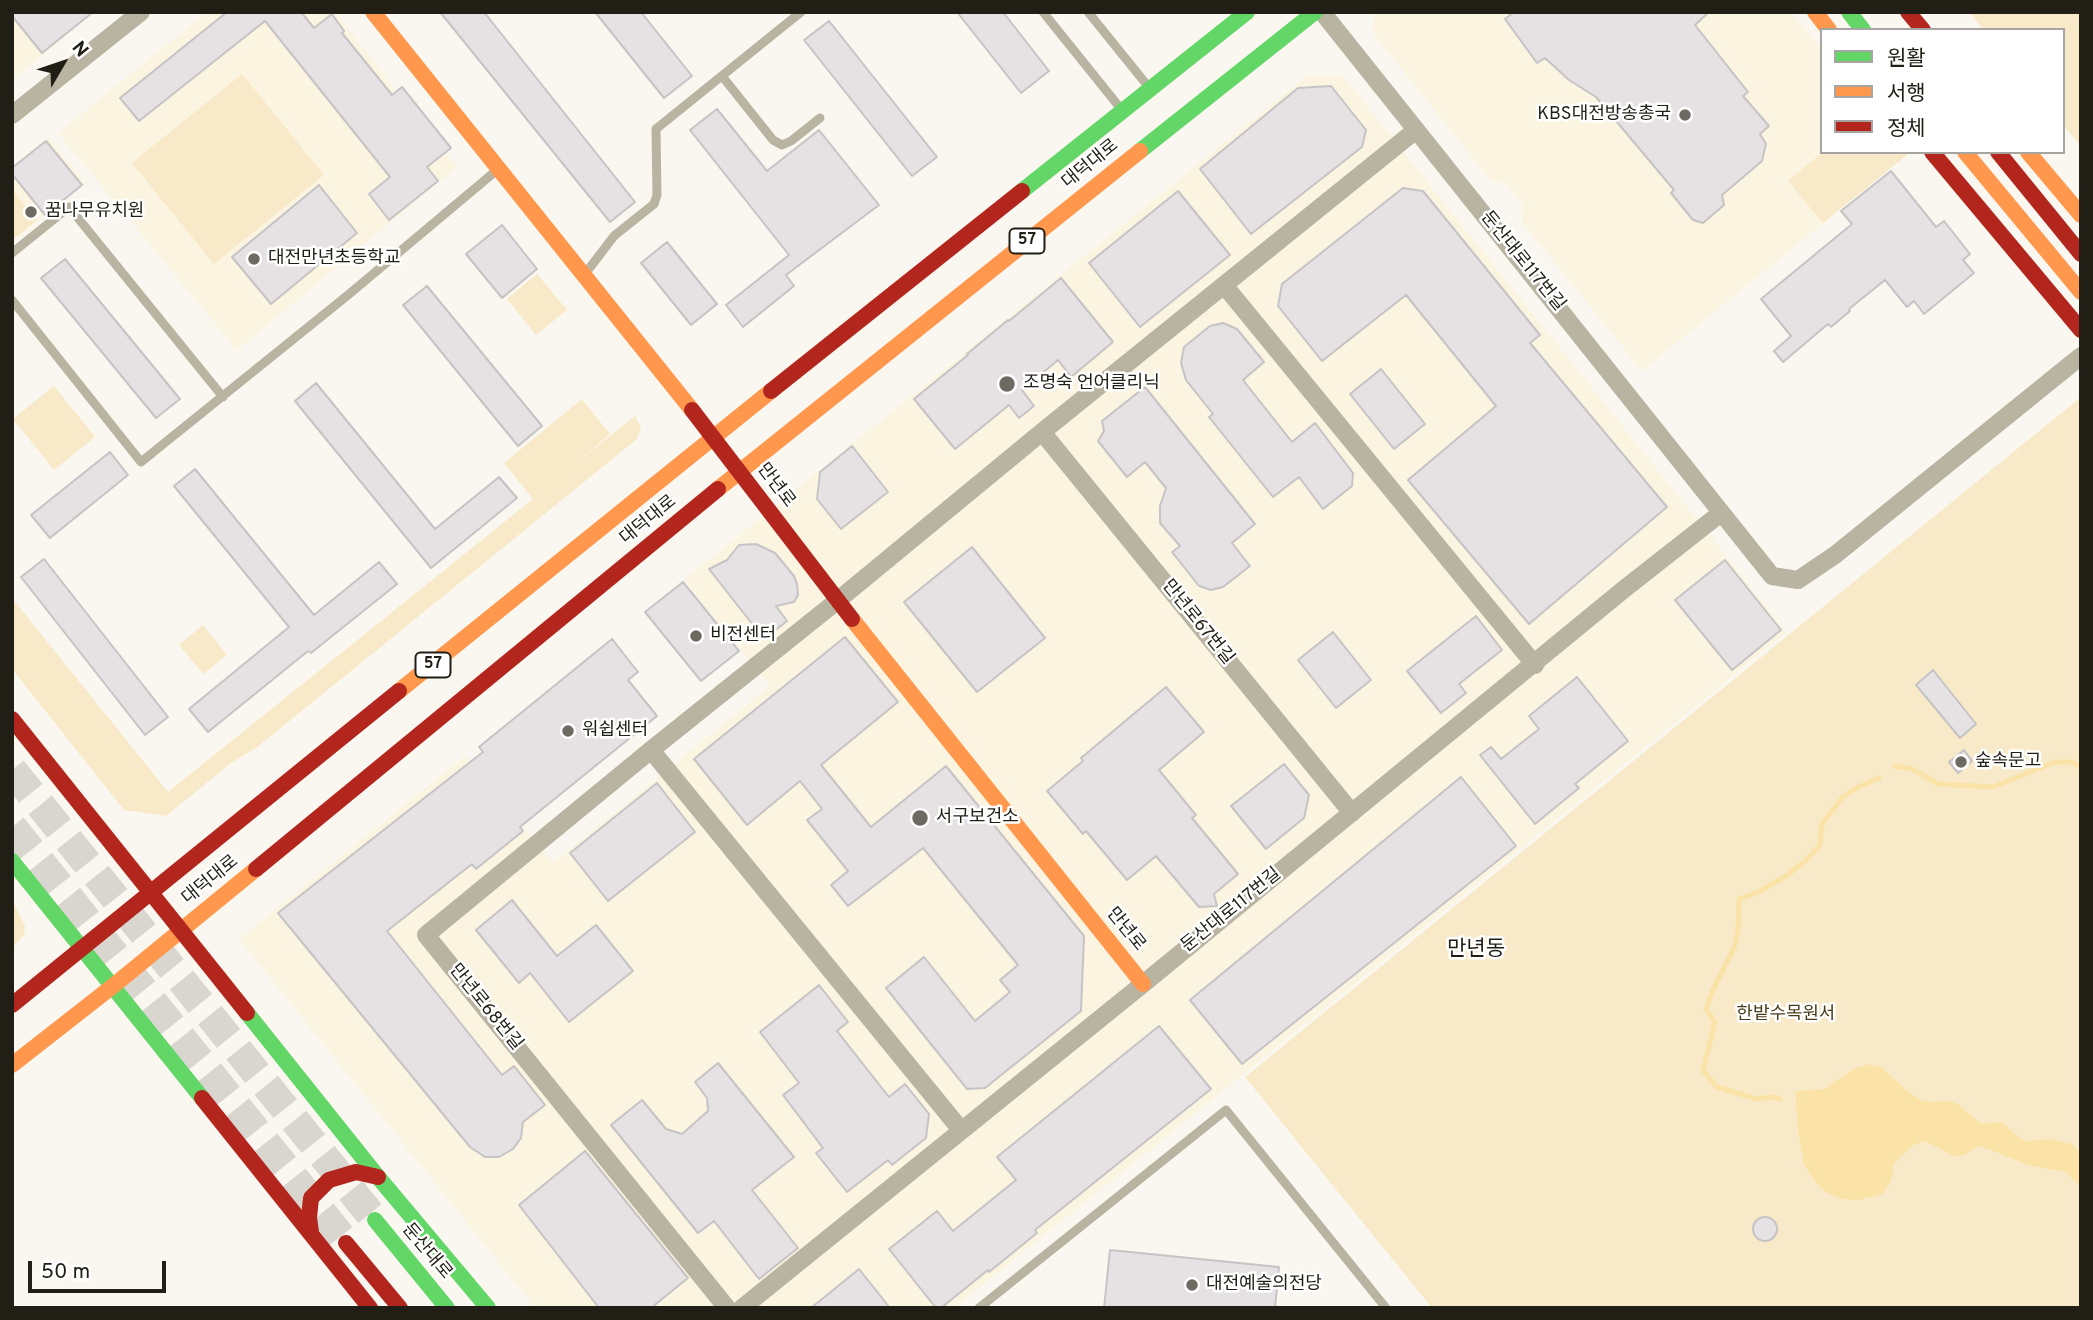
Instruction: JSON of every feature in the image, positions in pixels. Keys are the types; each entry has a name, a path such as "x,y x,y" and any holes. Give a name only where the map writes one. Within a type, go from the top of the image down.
{"main road":[{"name":"만년로","path":"373,12 740,471 837,601 1143,984"},
{"name":"대덕대로","path":"12,1005 713,437 1247,12"},
{"name":"대덕대로","path":"12,1065 113,986 740,471 1315,12"},
{"path":"1815,12 1827,28"},
{"path":"1849,12 1861,28"},
{"path":"1908,12 1921,28"},
{"path":"1934,154 2081,330"},
{"path":"1967,154 2081,292"},
{"path":"2000,154 2081,254"},
{"path":"2030,154 2081,215"},
{"path":"12,719 378,1177 488,1308"},
{"path":"12,861 370,1308"},
{"path":"310,1232 312,1198 328,1180 356,1172 378,1177"},
{"name":"둔산대로","path":"375,1220 447,1308"},
{"path":"346,1243 400,1308"}],"street":[{"path":"13,114 141,12"},
{"name":"둔산대로117번길","path":"1322,12 1772,576 1798,580 1846,547 2081,356"},
{"path":"837,601 1416,130"},
{"path":"1224,285 1535,664"},
{"name":"만년로67번길","path":"1042,432 1352,813"},
{"name":"둔산대로117번길","path":"742,1308 1721,513"},
{"name":"만년로68번길","path":"727,1308 426,935 837,601"},
{"path":"652,750 961,1130"}],"lane":[{"path":"584,275 614,236 654,204 657,195 656,129 801,12"},
{"path":"1043,12 1123,111"},
{"path":"1088,12 1150,89"},
{"path":"722,76 773,140 782,145 820,118"},
{"path":"12,300 141,462 499,169"},
{"path":"12,253 69,207 223,397"},
{"path":"979,1308 1226,1110 1386,1308"}],"shaded area":[{"path":"12,12 95,12 12,80"},
{"name":"대전만년초등학교","path":"207,12 335,12 457,167 237,350 58,133"},
{"path":"1374,12 1791,12 1820,48 1820,154 1907,155 1642,371 1522,222 1523,204 1505,183 1491,181 1373,33"},
{"path":"1308,75 1343,76 1787,632 954,1308 535,1308 239,939 465,756 553,863 770,686 684,580"},
{"name":"꿈나무유치원","path":"48,137 85,183 12,242 12,166"},
{"path":"1870,1064 1881,1067 1921,1100 1958,1104 1982,1124 2002,1122 2020,1139 2051,1139 2071,1144 2081,1153 2081,1187 2065,1172 2028,1165 1979,1146 1964,1155 1954,1156 1925,1141 1913,1145 1892,1166 1893,1174 1883,1194 1858,1200 1840,1199 1824,1191 1804,1164 1795,1091 1825,1089 1855,1068"}],"green space":[{"path":"1969,12 2081,12 2081,146 2065,127 2065,28 1982,28"},
{"path":"242,74 324,175 214,264 132,163"},
{"path":"1821,154 1907,155 1823,223 1788,181"},
{"path":"12,190 37,220 12,240"},
{"path":"537,274 567,310 536,335 507,299"},
{"path":"54,386 95,437 54,470 13,419"},
{"name":"한밭수목원서","path":"2081,397 2081,1308 1432,1308 1245,1077"},
{"path":"582,399 610,434 572,466 635,416 641,428 637,439 256,748 231,763 166,816 124,810 12,669 12,598 168,792 533,499 504,463"},
{"path":"203,625 227,655 203,674 179,645"},
{"path":"12,900 25,926 24,935 12,948"}],"building":[{"path":"12,12 93,12 42,53 12,16"},
{"path":"227,12 301,12 314,28 332,14 344,31 342,33 392,95 402,87 451,148 427,167 438,181 389,220 369,194 390,177 265,21 139,121 120,98"},
{"path":"440,12 484,12 635,202 610,222"},
{"path":"595,12 641,12 692,76 664,98"},
{"path":"957,12 1003,12 1049,71 1021,93"},
{"name":"KBS대전방송총국","path":"1514,12 1709,12 1695,25 1748,92 1743,96 1769,126 1760,134 1766,144 1762,161 1722,195 1724,205 1703,223 1693,220 1671,193 1674,190 1596,97 1569,80 1545,58 1537,63 1505,19"},
{"path":"829,21 937,157 912,176 804,40"},
{"path":"1331,86 1366,130 1362,147 1251,234 1200,169 1298,88"},
{"path":"717,109 767,171 819,130 879,205 786,275 794,286 743,327 726,305 789,255 690,130"},
{"name":"꿈나무유치원","path":"46,141 82,185 45,215 12,174 12,168"},
{"path":"1891,171 1936,227 1944,221 1970,254 1963,260 1974,273 1924,314 1914,301 1907,307 1885,280 1831,327 1828,324 1783,362 1774,351 1791,336 1761,299 1852,224 1841,211"},
{"path":"319,185 357,233 271,304 232,257"},
{"path":"1403,188 1423,191 1540,335 1530,343 1667,507 1529,624 1408,480 1496,406 1406,295 1322,361 1278,306 1282,284"},
{"path":"1178,191 1230,255 1140,327 1089,263"},
{"path":"502,225 537,269 502,298 466,254"},
{"path":"667,242 717,304 691,325 641,263"},
{"path":"65,259 180,399 156,418 41,278"},
{"path":"1061,278 1113,342 1071,377 1058,360 1022,390 1034,406 1019,418 1009,405 955,449 914,399"},
{"path":"427,286 542,426 518,446 403,305"},
{"path":"1223,323 1237,329 1264,362 1243,380 1292,442 1315,423 1353,473 1352,486 1323,509 1299,477 1273,497 1209,417 1213,414 1186,380 1181,363 1184,347 1210,326"},
{"path":"1381,369 1425,424 1394,449 1350,394"},
{"path":"316,383 435,529 499,477 517,498 431,568 295,401"},
{"path":"1145,387 1255,524 1232,543 1250,566 1223,587 1211,590 1199,586 1172,552 1180,546 1160,523 1160,506 1166,488 1145,462 1127,477 1098,441 1104,431 1102,421"},
{"path":"852,446 888,492 841,529 817,499 820,472"},
{"path":"110,452 128,475 50,538 31,515"},
{"path":"195,469 314,615 379,562 397,584 311,653 308,651 208,732 189,709 289,627 174,486"},
{"path":"756,544 775,553 794,576 798,595 794,602 776,606 787,621 764,639 709,569 727,560 739,545"},
{"path":"972,547 1045,638 977,692 904,602"},
{"path":"44,559 168,717 145,735 21,577"},
{"path":"1725,560 1781,630 1732,670 1675,600"},
{"name":"비전센터","path":"683,582 739,651 701,681 645,612"},
{"path":"1476,616 1502,650 1459,684 1466,693 1441,713 1407,671"},
{"path":"1333,632 1371,680 1336,708 1298,660"},
{"path":"845,637 898,702 821,765 871,827 946,766 1084,936 1081,1011 985,1088 967,1089 886,988 924,957 975,1021 1010,992 1000,980 1018,965 923,848 848,906 831,885 848,871 807,820 822,809 800,781 747,825 694,759"},
{"path":"612,639 638,672 628,680 657,716 520,827 523,831 476,869 472,864 387,931 502,1075 514,1066 545,1105 523,1122 521,1138 513,1149 499,1157 485,1157 470,1147 278,913 483,752 479,747"},
{"path":"1933,670 1976,724 1960,738 1916,685"},
{"path":"1577,677 1628,741 1575,784 1579,788 1535,824 1480,755 1491,747 1501,759 1539,729 1529,716"},
{"path":"1166,687 1204,732 1159,770 1196,815 1192,818 1238,874 1214,894 1217,906 1199,907 1156,856 1127,880 1086,831 1083,834 1047,791 1083,761 1081,758"},
{"name":"숲속문고","path":"1964,750 1972,761 1958,773 1949,762"},
{"path":"1284,764 1309,795 1304,818 1266,849 1231,806"},
{"path":"1461,777 1516,846 1242,1064 1190,1000"},
{"path":"657,783 695,832 608,901 570,853"},
{"path":"512,900 557,956 596,925 633,971 569,1022 530,973 519,983 476,930"},
{"path":"819,985 848,1022 837,1031 889,1097 905,1084 929,1114 926,1138 892,1165 888,1160 847,1192 816,1153 823,1148 783,1095 799,1083 760,1032"},
{"path":"1159,1026 1211,1089 1035,1230 1037,1233 989,1272 988,1270 941,1308 936,1308 889,1249 937,1211 953,1231 1016,1180 997,1157"},
{"path":"718,1063 794,1157 752,1190 798,1248 759,1279 714,1221 698,1233 611,1125 642,1100 666,1129 682,1134 708,1111 707,1098 695,1082"},
{"path":"585,1151 688,1278 651,1308 599,1308 519,1205"},
{"path":"1765,1217 1774,1220 1777,1229 1774,1238 1765,1241 1756,1238 1753,1229 1756,1220"},
{"name":"대전예술의전당","path":"1110,1250 1279,1267 1275,1308 1104,1308"},
{"path":"859,1269 890,1308 811,1308"}],"waterway":[{"path":"1895,766 1912,769 1938,784 1993,787 2055,762 2072,762 2081,767"},
{"path":"1780,1099 1757,1099 1717,1087 1703,1071 1715,1022 1706,1009 1734,948 1738,932 1739,899 1785,877 1805,861 1820,845 1822,824 1842,798 1879,778"}],"tunnel":[{"path":"12,770 375,1220"},
{"path":"12,827 346,1243"}],"traffic: fast":[{"path":"1022,191 1247,12"},
{"path":"1140,151 1315,12"},
{"path":"1849,12 1861,28"},
{"path":"12,861 202,1098"},
{"path":"247,1013 378,1177 488,1308"},
{"path":"375,1220 447,1308"}],"traffic: slow":[{"path":"373,12 692,410"},
{"path":"1815,12 1827,28"},
{"path":"718,489 1140,151"},
{"path":"1967,154 2081,292"},
{"path":"2030,154 2081,215"},
{"path":"399,691 771,391"},
{"path":"852,619 1143,984"},
{"path":"12,1065 256,869"}],"traffic: jam":[{"path":"1908,12 1921,28"},
{"path":"1934,154 2081,330"},
{"path":"2000,154 2081,254"},
{"path":"771,391 1022,191"},
{"path":"692,410 852,619"},
{"path":"256,869 718,489"},
{"path":"12,1005 399,691"},
{"path":"12,719 247,1013"},
{"path":"202,1098 370,1308"},
{"path":"311,1232 311,1198 329,1180 356,1172 378,1177"},
{"path":"346,1243 400,1308"}],"place":[{"name":"KBS대전방송총국","path":"1685,115"},
{"name":"꿈나무유치원","path":"31,212"},
{"name":"대전만년초등학교","path":"254,259"},
{"name":"조명숙 언어클리닉","path":"1007,384"},
{"name":"비전센터","path":"696,636"},
{"name":"워쉽센터","path":"568,731"},
{"name":"숲속문고","path":"1961,762"},
{"name":"서구보건소","path":"920,818"},
{"name":"대전예술의전당","path":"1192,1285"}],"district":[{"name":"만년동","path":"1476,951"}]}
